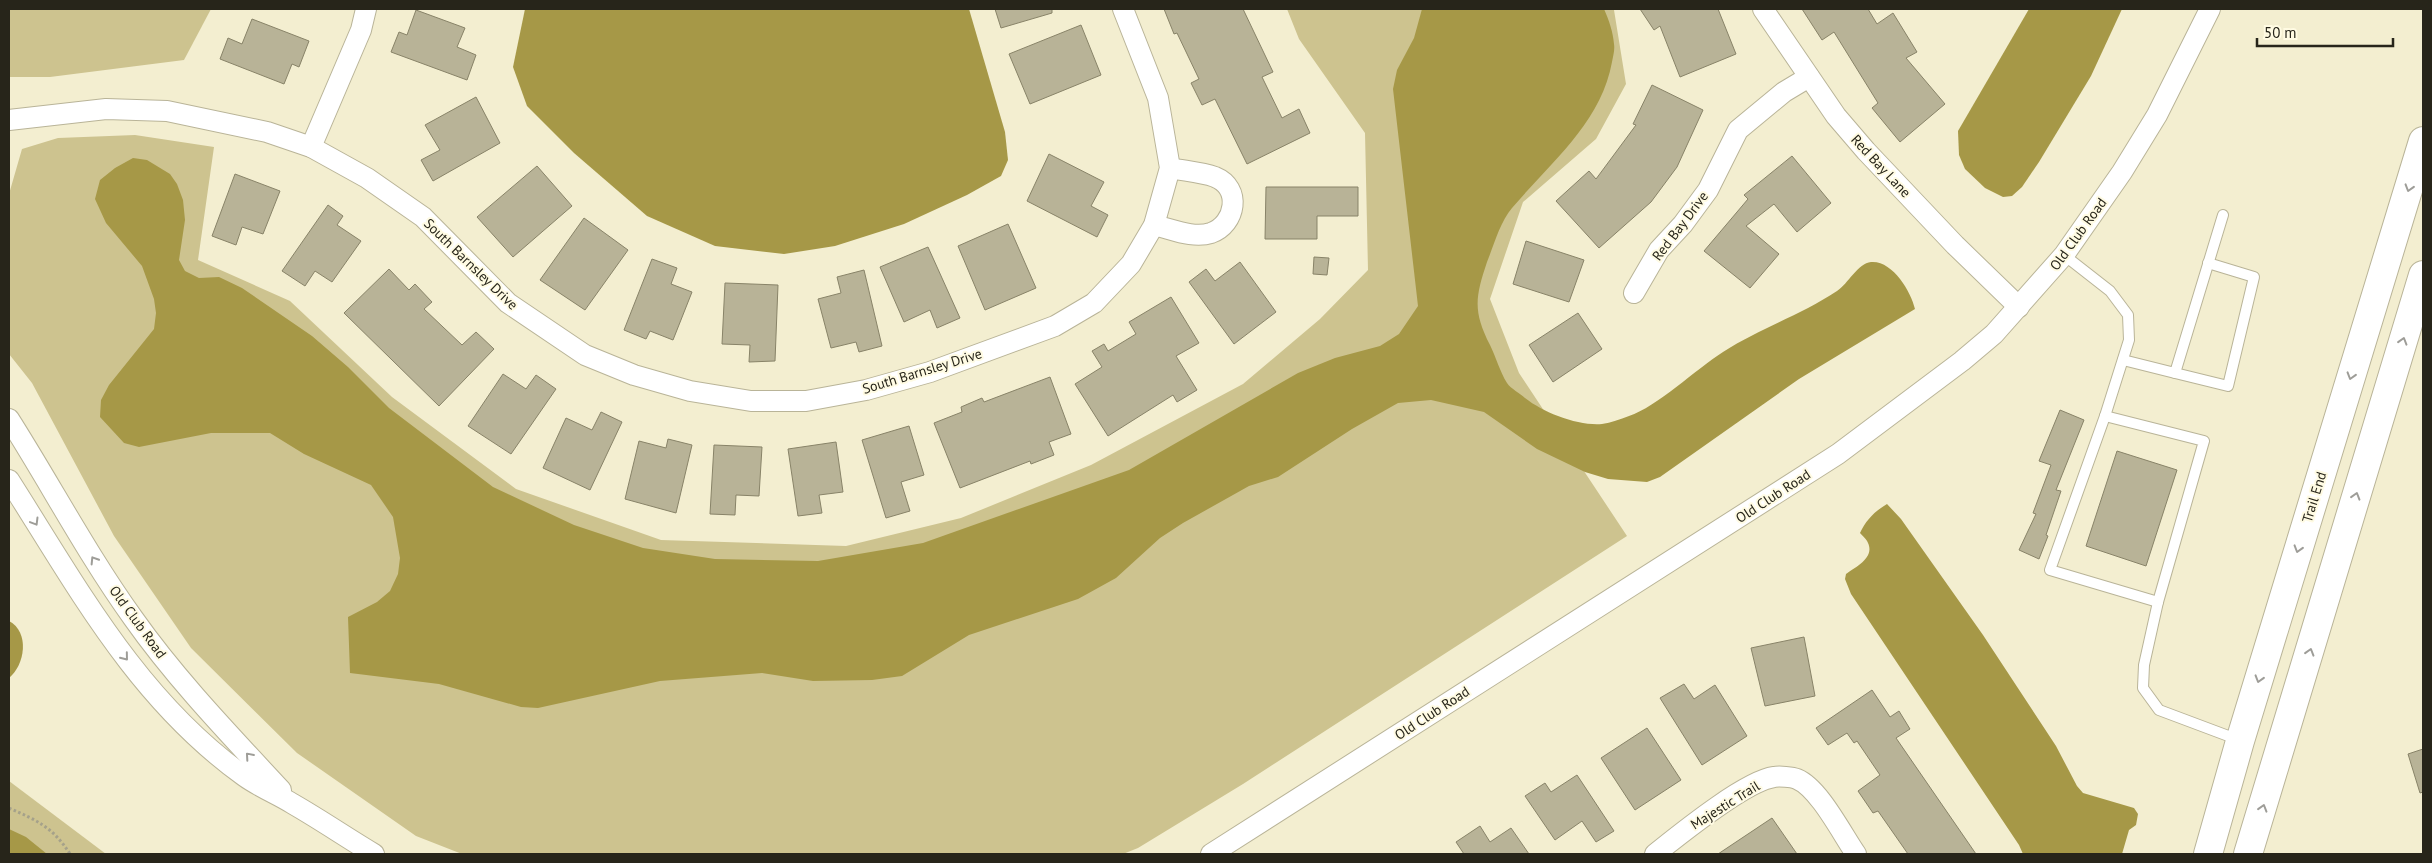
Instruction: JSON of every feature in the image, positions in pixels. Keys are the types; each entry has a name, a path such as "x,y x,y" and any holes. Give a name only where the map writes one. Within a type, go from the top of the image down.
{"street":[{"path":"311,147 361,30 366,9"},
{"path":"1123,9 1158,98 1170,168 1154,225 1194,235 1211,233 1227,222 1232,210 1232,196 1227,185 1216,178 1170,168"},
{"name":"Red Bay Lane","path":"1763,9 1836,116 1866,151 1955,245 2019,307"},
{"name":"Old Club Road","path":"1211,854 1838,454 1962,361 2019,307 2064,255 2122,172 2156,115 2210,9"},
{"name":"Red Bay Drive","path":"1634,293 1658,250 1683,224 1708,190 1738,130 1784,92 1809,77"},
{"name":"South Barnsley Drive","path":"9,120 106,109 166,111 267,132 311,147 367,178 423,217 508,303 585,355 634,375 690,391 750,401 806,400 866,390 930,372 1055,326 1094,303 1131,264 1154,225"},
{"name":"Trail End","path":"2208,854 2240,741 2423,141"},
{"path":"2248,854 2423,275"},
{"name":"Old Club Road","path":"9,419 94,560 134,619 174,670 294,804"},
{"name":"Old Club Road","path":"9,480 79,593 110,638 152,690 194,734 244,776 294,804 374,854"},
{"name":"Majestic Trail","path":"1655,854 1712,811 1750,786 1774,777 1796,779 1813,791 1856,854"}],"lane":[{"path":"2175,373 2223,215"},
{"path":"2064,255 2110,291 2128,315 2129,340 2050,570 2158,602"},
{"path":"2123,360 2228,386 2254,277 2208,263"},
{"path":"2104,416 2204,441 2158,602 2144,666 2143,688 2159,710 2240,741"}],"path":[{"path":"9,808 44,824 61,840 70,854"}],"shaded area":[{"path":"9,9 211,9 184,60 50,77 9,77"},
{"path":"525,9 969,9 1005,132 1008,160 1001,176 967,195 904,224 835,246 784,254 715,246 647,216 574,153 527,106 513,67"},
{"path":"1287,9 1614,10 1626,84 1596,139 1523,202 1490,299 1519,373 1627,536 1243,784 1138,848 1123,854 462,854 416,836 297,753 191,648 114,536 32,383 9,354 9,194 22,149 58,138 135,135 214,147 198,260 290,301 392,397 516,489 661,540 846,546 961,518 1091,465 1243,384 1320,319 1368,270 1365,133 1299,39"},
{"path":"1422,9 1604,9 1610,26 1614,53 1606,84 1597,104 1586,123 1572,141 1512,208 1504,220 1480,285 1478,313 1484,333 1502,374 1511,387 1533,404 1572,421 1583,423 1602,424 1629,416 1652,405 1712,359 1737,343 1823,300 1837,291 1866,263 1879,263 1893,271 1905,286 1915,309 1799,379 1660,477 1647,482 1608,479 1585,472 1537,449 1484,412 1431,400 1398,403 1352,429 1278,477 1249,486 1183,523 1160,538 1116,578 1078,599 969,635 902,676 872,680 813,681 762,673 660,681 538,708 521,707 439,684 350,673 348,617 377,602 390,591 398,574 400,558 393,517 371,485 304,454 270,433 211,433 139,447 124,443 100,417 101,400 109,385 154,329 156,313 154,299 142,266 106,223 95,199 100,180 115,168 133,158 147,160 170,174 177,184 183,200 185,220 179,260 185,271 199,278 219,277 242,288 312,336 348,367 389,408 493,487 574,525 643,548 715,559 818,561 923,543 1129,470 1298,373 1335,358 1380,346 1399,334 1418,306 1393,89 1397,70 1414,38"},
{"path":"2029,9 2122,9 2091,76 2039,162 2022,187 2012,196 2003,197 1985,188 1965,169 1959,155 1958,131"},
{"path":"1887,504 1901,519 1983,635 2056,746 2077,786 2083,793 2134,808 2138,814 2136,825 2129,830 2122,854 2023,854 2019,845 1851,594 1845,579 1846,574 1863,562 1869,553 1867,542 1860,533 1862,528 1871,516"},
{"path":"9,621 16,626 20,633 23,649 19,665 9,678"},
{"path":"9,781 106,854 9,854"},
{"path":"9,829 26,837 47,854 9,854"}],"building":[{"path":"995,9 1052,9 1052,13 1001,28"},
{"path":"1164,9 1243,9 1273,72 1262,77 1282,118 1299,109 1310,133 1247,164 1215,99 1202,105 1191,83 1199,79 1177,33 1174,34"},
{"path":"1640,9 1718,9 1736,54 1680,77 1660,26 1654,30"},
{"path":"1802,9 1868,9 1877,24 1893,13 1917,52 1906,58 1945,104 1900,142 1872,108 1878,103 1834,32 1822,40"},
{"path":"416,10 465,28 457,47 476,55 467,80 391,52 399,32 407,35"},
{"path":"252,19 309,41 299,67 292,64 284,84 220,59 228,38 242,44"},
{"path":"1081,25 1101,75 1030,104 1009,54"},
{"path":"1652,85 1703,110 1677,167 1651,202 1599,248 1556,201 1589,171 1596,179 1636,125 1633,124"},
{"path":"476,97 500,143 433,181 421,160 440,150 425,125"},
{"path":"1049,154 1104,182 1091,206 1108,215 1097,237 1027,201"},
{"path":"1792,156 1831,203 1797,232 1774,204 1746,226 1779,254 1750,288 1704,251 1748,199 1744,195"},
{"path":"537,166 572,206 513,257 477,217"},
{"path":"235,174 280,191 263,234 242,227 236,245 212,236"},
{"path":"1266,187 1358,187 1358,216 1317,216 1317,239 1265,239"},
{"path":"328,205 343,216 337,225 361,241 332,282 315,271 305,286 282,271"},
{"path":"584,218 628,250 585,310 540,280"},
{"path":"1008,224 1036,288 985,310 958,246"},
{"path":"1526,241 1584,260 1569,302 1513,284"},
{"path":"928,247 960,318 937,328 930,310 904,322 880,267"},
{"path":"1314,257 1329,258 1327,275 1313,274"},
{"path":"652,259 677,268 671,284 692,292 673,340 650,331 646,339 624,330"},
{"path":"1240,262 1276,312 1234,344 1189,282 1206,269 1215,281"},
{"path":"389,269 409,290 415,284 432,302 424,309 462,345 476,332 494,349 439,406 344,313"},
{"path":"864,270 882,346 859,352 856,342 831,348 818,299 841,293 837,277"},
{"path":"725,283 778,285 775,361 749,362 750,345 722,344"},
{"path":"1171,297 1199,343 1176,356 1197,390 1177,402 1173,395 1108,436 1075,384 1102,367 1092,351 1104,344 1108,351 1136,334 1129,322"},
{"path":"1578,313 1602,349 1553,382 1529,345"},
{"path":"503,374 526,389 536,375 556,389 511,454 468,426"},
{"path":"1050,377 1071,434 1049,442 1054,455 1031,464 1030,461 960,488 934,423 962,412 961,407 982,398 984,402"},
{"path":"2060,410 2084,420 2056,490 2061,491 2039,559 2019,550 2036,514 2033,513 2051,465 2039,461"},
{"path":"601,412 622,422 590,490 543,468 566,418 592,430"},
{"path":"909,426 924,475 901,482 910,511 886,518 862,440"},
{"path":"668,439 692,445 676,513 625,499 639,441 666,448"},
{"path":"836,442 843,492 819,495 822,513 798,516 788,449"},
{"path":"714,445 762,447 759,496 736,495 735,515 710,514"},
{"path":"2117,451 2177,470 2146,566 2086,546"},
{"path":"1804,637 1815,696 1765,706 1751,648"},
{"path":"1684,684 1694,699 1715,685 1747,736 1702,765 1660,698"},
{"path":"1872,690 1890,717 1899,711 1910,729 1896,738 1976,854 1908,854 1878,811 1873,813 1858,791 1880,775 1857,741 1854,743 1847,733 1828,745 1816,728"},
{"path":"1647,728 1681,780 1635,810 1601,758"},
{"path":"2423,749 2423,792 2420,793 2408,754"},
{"path":"1577,775 1614,831 1596,842 1582,821 1555,840 1525,796 1545,783 1551,792"},
{"path":"1772,818 1797,854 1718,854"},
{"path":"1480,826 1490,842 1511,828 1529,854 1464,854 1456,842"}]}
